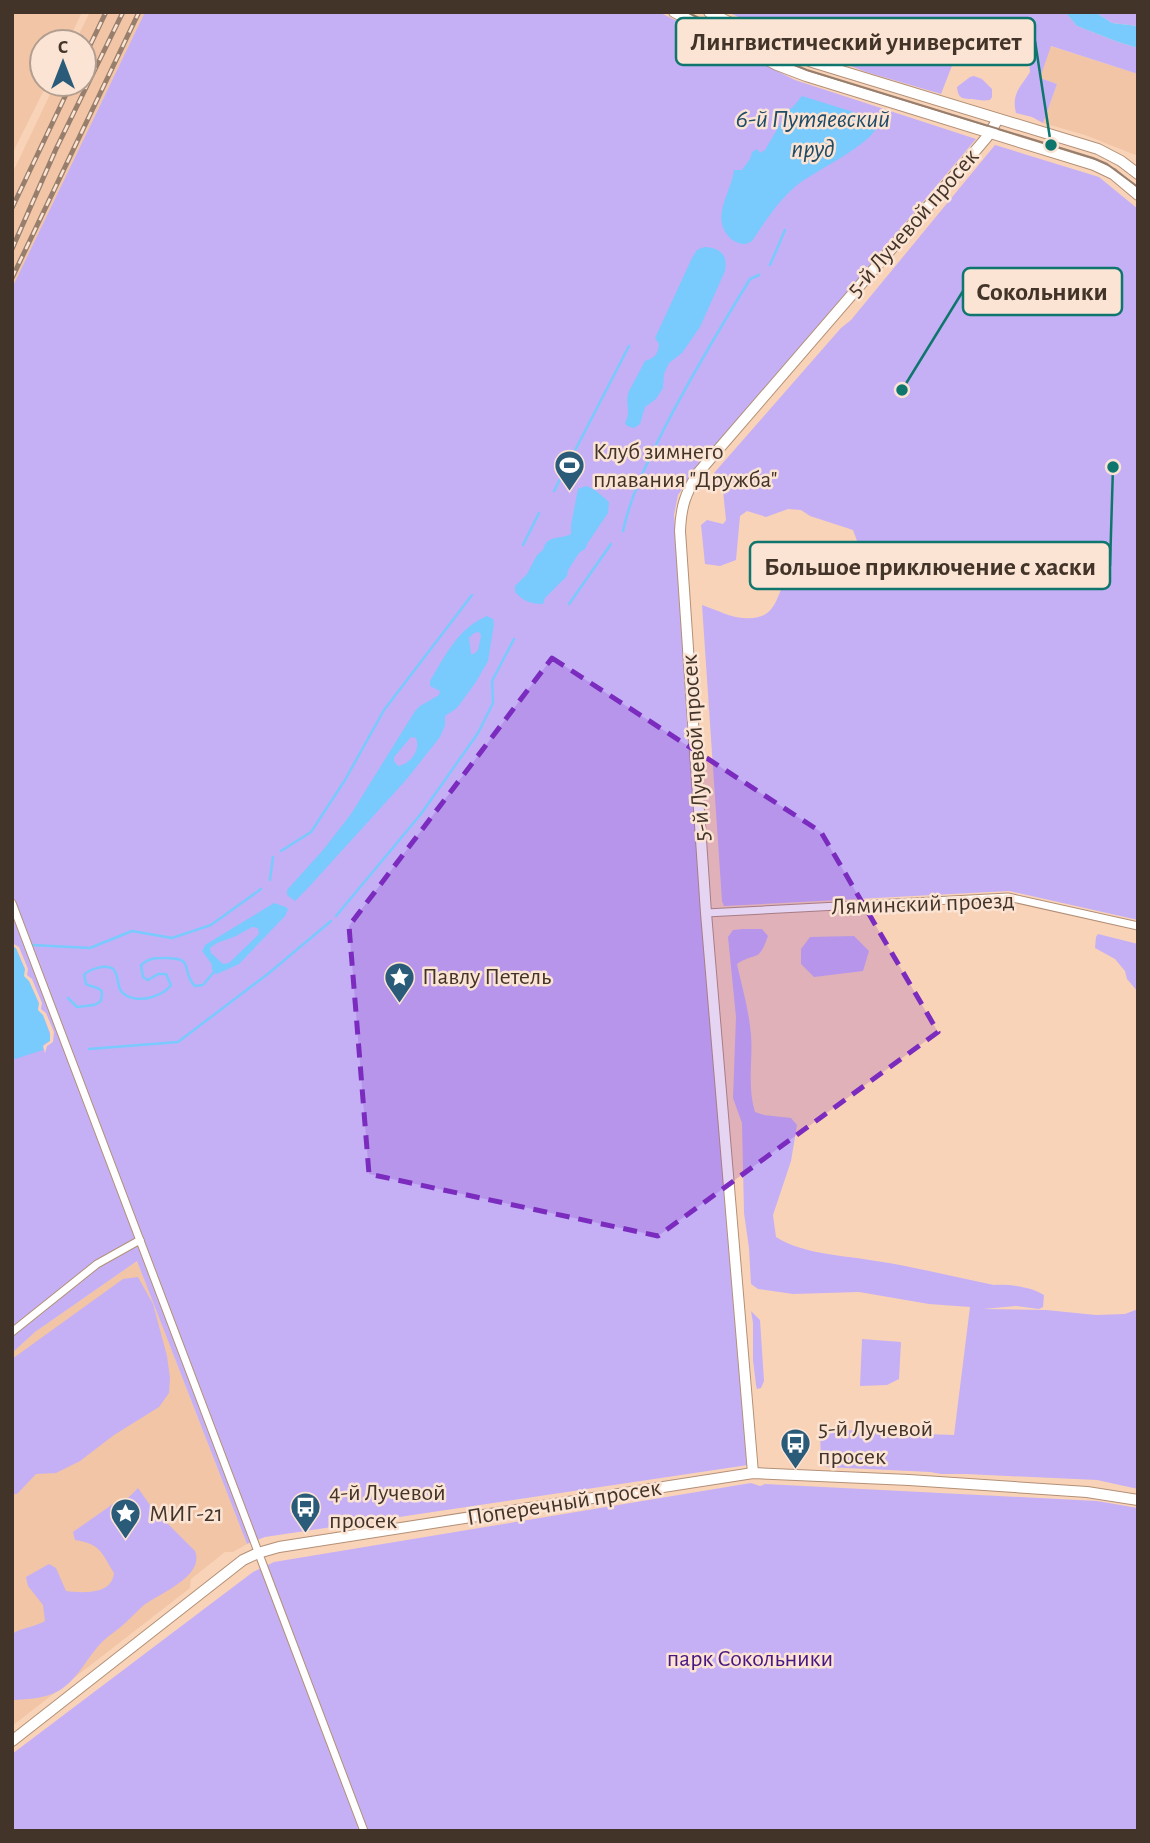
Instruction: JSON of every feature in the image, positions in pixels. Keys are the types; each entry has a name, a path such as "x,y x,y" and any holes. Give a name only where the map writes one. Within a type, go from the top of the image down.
{"street":[{"path":"674,12 777,65 806,76 1094,165 1113,174 1138,195"},
{"path":"709,12 812,62 1098,149 1138,174"},
{"name":"5-й Лучевой просек","path":"753,1473 706,913 680,531 681,512 687,491 707,463 937,196 998,120"},
{"name":"Ляминский проезд","path":"706,913 1008,897 1138,926"},
{"path":"12,903 364,1831"},
{"path":"12,1332 97,1264 140,1240"},
{"name":"Поперечный просек","path":"12,1741 243,1560 258,1552 279,1547 753,1473 1087,1492 1138,1500"}],"highlighted area":[{"path":"552,658 821,832 938,1032 658,1236 369,1174 349,926"}],"shaded area":[{"path":"13,12 82,12 75,28 28,28 28,98 40,98 12,154"},
{"path":"90,12 145,12 12,288 12,174 48,98 98,98 98,28 82,28"},
{"path":"1050,46 1138,74 1138,156 1085,135 1043,123 1057,84 1040,78"},
{"path":"137,1261 247,1544 233,1552 225,1552 191,1579 190,1588 12,1726 12,1353 35,1332"}],"green space":[{"path":"145,12 659,12 795,80 976,139 688,480 678,495 674,515 748,1465 265,1537 247,1544 137,1261 35,1332 12,1353 12,288"},
{"path":"728,12 1065,12 1077,26 1138,48 1138,74 1051,46 1040,78 1057,84 1043,123 1016,113 1016,95 1030,72 1028,52 984,28 967,27 941,94 866,72 799,46"},
{"path":"1095,12 1138,12 1138,26 1112,23"},
{"path":"974,76 982,79 992,89 990,100 966,99 958,94 957,87"},
{"path":"995,145 1099,177 1138,209 1138,920 1009,891 724,906 702,605 739,618 757,618 772,608 789,577 798,571 818,571 824,562 847,560 857,541 853,530 810,516 801,510 788,509 766,517 747,511 740,516 736,560 720,566 705,564 701,525 707,520 723,524 726,520 720,484 709,485 716,477 714,473 841,328 851,320"},
{"path":"762,929 768,936 759,954 737,964 750,1026 751,1093 755,1112 791,1118 797,1125 791,1161 773,1215 776,1237 812,1251 906,1266 994,1285 1020,1287 1044,1295 1043,1307 1039,1309 1016,1306 983,1309 1046,1310 1096,1315 1125,1314 1138,1309 1138,1489 1097,1480 826,1467 821,1461 820,1431 954,1435 970,1307 929,1304 859,1292 793,1294 758,1289 751,1284 744,1213 742,1123 733,1098 736,1017 728,937 733,930"},
{"path":"1098,934 1138,944 1138,992 1115,959 1095,948"},
{"path":"854,936 869,951 863,971 814,977 801,964 801,949 810,937"},
{"path":"138,1277 153,1304 167,1356 169,1393 159,1407 114,1435 80,1461 56,1473 36,1474 17,1494 12,1494 12,1359 123,1279"},
{"path":"751,1311 760,1320 764,1381 761,1388 757,1389 753,1360"},
{"path":"862,1339 901,1342 899,1379 887,1385 860,1386"},
{"name":"парк Сокольники","path":"751,1483 760,1486 765,1484 1097,1501 1138,1508 1138,1831 12,1831 12,1754 253,1572 274,1562"},
{"path":"138,1488 152,1508 195,1551 194,1568 179,1583 144,1605 105,1639 72,1680 60,1690 43,1697 12,1700 12,1634 45,1621 43,1605 28,1586 26,1577 49,1564 56,1568 66,1591 96,1591 108,1585 114,1573 103,1554 90,1544 75,1540 73,1532 113,1504 126,1500"}],"water":[{"path":"1065,12 1095,12 1112,23 1138,26 1138,48 1077,26"},
{"name":"6-й Путяевский пруд","path":"802,96 876,119 878,124 866,140 789,192 752,241 744,244 736,242 725,231 721,214 734,170 742,170 752,152 757,149 760,153 765,150 789,109"},
{"path":"704,247 722,253 725,271 700,327 682,353 669,363 664,374 663,388 656,399 645,407 640,424 634,428 627,426 625,423 629,391 645,361 657,353 659,344 655,338 692,258 697,250"},
{"path":"586,486 609,502 608,513 586,548 579,553 567,576 545,598 543,604 524,600 515,592 515,586 527,574 548,542 571,534 578,489"},
{"path":"487,616 493,619 494,624 488,661 476,682 457,708 445,716 440,737 406,780 295,901 287,895 287,890 351,814 415,711 439,695 440,691 430,686 430,681 460,635","holes":["479,632 481,636 478,650 471,654 469,638","411,737 416,738 416,752 410,760 398,766 394,757"]},
{"path":"274,903 288,909 285,916 239,964 217,974 213,973 211,963 202,951 205,945","holes":["252,927 258,928 259,934 229,963 223,964 211,953 210,948 217,943"]},
{"path":"12,946 16,948 51,1038 44,1044 43,1050 12,1060"}],"pier":[{"path":"12,943 19,947 28,969 27,975 32,979 42,1003 41,1009 46,1013 54,1032 53,1042 47,1046 45,1053 43,1046 50,1041 50,1033 43,1015 38,1010 39,1003 24,976 25,969"}],"waterway":[{"path":"770,265 785,230"},
{"path":"623,531 641,478 675,408 750,279 759,275"},
{"path":"554,491 629,346"},
{"path":"523,545 539,513"},
{"path":"569,604 611,544"},
{"path":"281,851 311,832 345,780 384,710 472,595"},
{"path":"336,916 421,814 478,733 493,703 492,681 514,639"},
{"path":"270,880 273,857"},
{"path":"32,945 90,948 132,931 172,938 211,925 261,889"},
{"path":"89,1049 178,1042 269,973 331,921"},
{"path":"68,998 77,1007 100,1002 101,991 86,984 84,975 107,967 114,970 121,991 128,996 140,999 160,994 171,985 166,974 158,974 148,980 143,977 141,965 151,959 173,958 184,962 195,986 203,985 213,973"}],"tram line":[{"path":"687,12 807,70 1093,158 1107,164 1138,187"}],"railway":[{"path":"98,29 106,12"},
{"path":"12,249 56,149 123,12"},
{"path":"12,278 139,12"},
{"path":"12,208 64,98"}],"place":[{"name":"Лингвистический университет","path":"1051,145"},
{"name":"Сокольники","path":"902,390"},
{"name":"Большое приключение с хаски","path":"1113,467"},
{"name":"Клуб зимнего плавания \"Дружба\"","path":"570,493"},
{"name":"Павлу Петель","path":"399,1004"},
{"name":"5-й Лучевой просек","path":"795,1470"},
{"name":"4-й Лучевой просек","path":"306,1534"},
{"name":"МИГ-21","path":"126,1541"}]}
